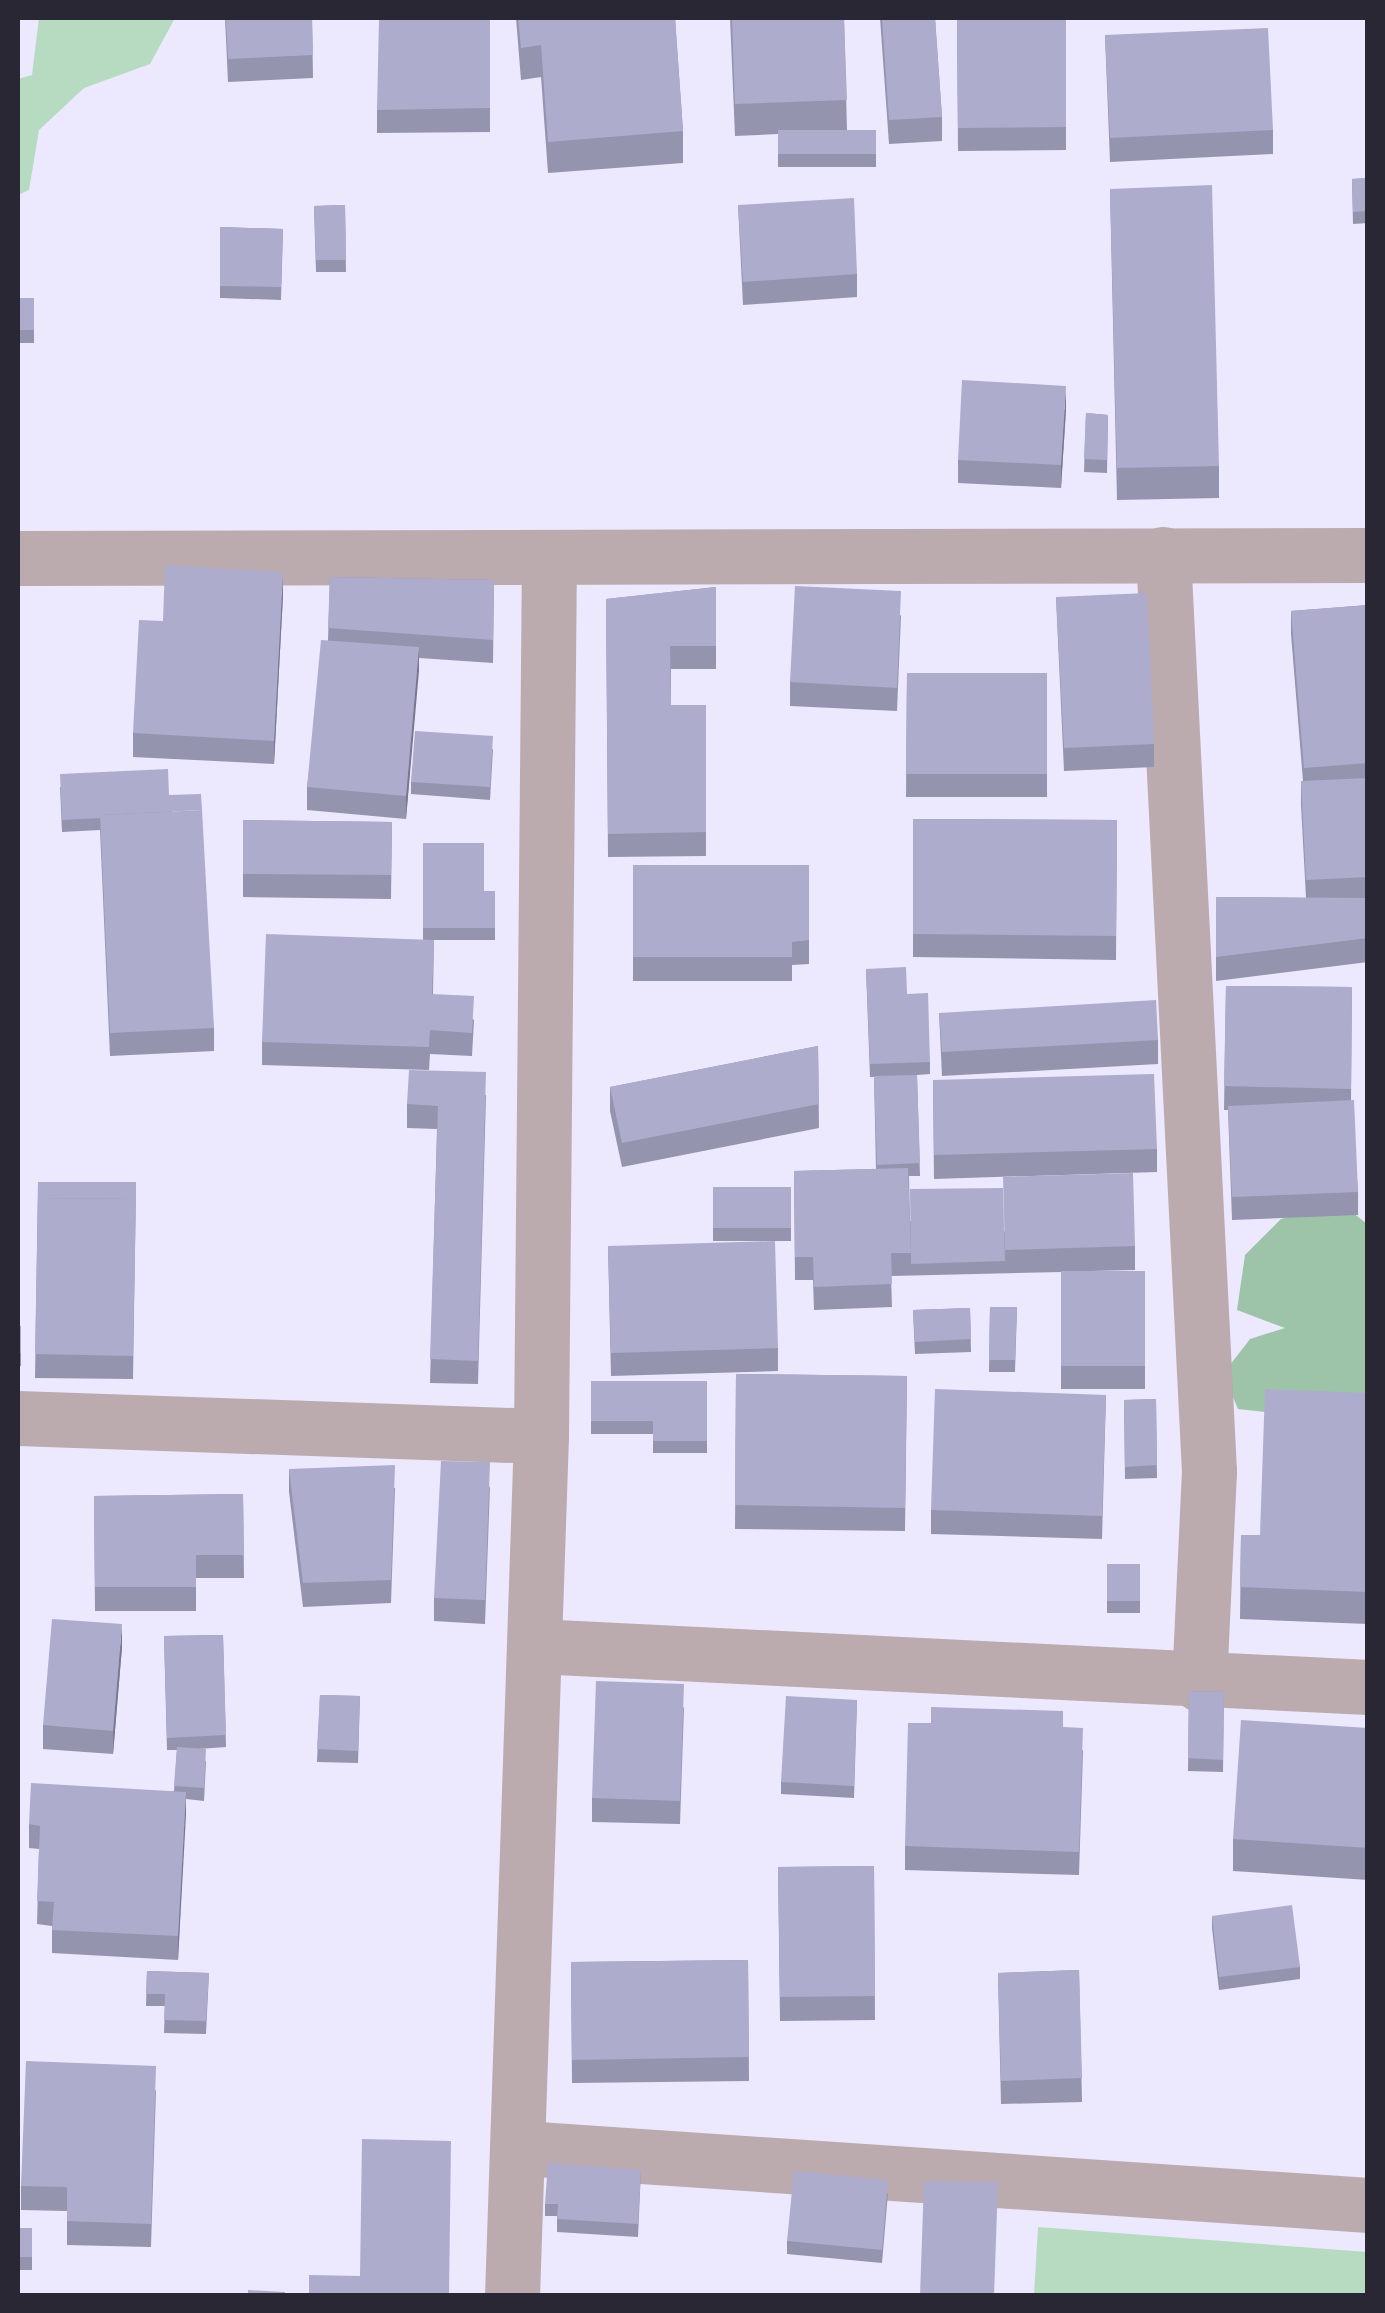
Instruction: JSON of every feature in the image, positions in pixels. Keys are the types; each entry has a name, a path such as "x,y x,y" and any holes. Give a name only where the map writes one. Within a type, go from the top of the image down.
{"street":[{"path":"1163,554 1209,1472 1199,1684"},
{"path":"18,558 549,562 1368,555"},
{"path":"512,2296 522,2148 541,1436 549,562"},
{"path":"18,1418 541,1436"},
{"path":"536,1646 1199,1684 1368,1687"},
{"path":"522,2148 1368,2205"}],"green space":[{"path":"39,18 175,18 150,64 84,88 39,130 29,190 18,195 18,79 32,75"},
{"path":"1314,1210 1352,1212 1367,1224 1367,1456 1291,1415 1238,1409 1223,1374 1250,1339 1285,1328 1237,1310 1245,1255 1281,1219"},
{"path":"1038,2227 1367,2252 1367,2295 1034,2295"}],"building":[{"path":"226,18 312,18 313,55 228,59"},
{"path":"379,18 490,18 490,108 377,110"},
{"path":"518,18 675,18 683,131 548,142 541,45 521,48"},
{"path":"732,18 844,18 847,100 735,104"},
{"path":"882,18 935,18 942,117 889,120"},
{"path":"957,18 1066,18 1066,127 958,128"},
{"path":"1268,28 1273,130 1110,138 1105,35"},
{"path":"778,130 876,130 876,154 778,154"},
{"path":"1368,178 1368,211 1353,212 1352,179"},
{"path":"1212,185 1219,466 1117,468 1110,189"},
{"path":"854,198 857,274 743,282 738,205"},
{"path":"345,205 346,260 316,260 314,206"},
{"path":"220,227 283,229 281,287 220,286"},
{"path":"18,298 34,298 34,330 18,330"},
{"path":"962,380 1066,386 1061,465 958,460"},
{"path":"1086,413 1108,415 1107,460 1084,459"},
{"path":"165,565 283,572 274,741 133,733 139,620 163,621"},
{"path":"330,577 494,580 493,640 328,628"},
{"path":"795,586 901,591 897,688 790,682"},
{"path":"716,587 716,646 670,646 671,705 706,705 706,832 608,834 606,599"},
{"path":"1147,593 1154,744 1064,748 1056,597"},
{"path":"1368,605 1368,763 1304,768 1291,611"},
{"path":"321,640 419,647 406,796 307,787"},
{"path":"907,673 1047,673 1047,774 906,774"},
{"path":"415,731 493,736 490,787 411,782"},
{"path":"168,769 169,795 201,794 202,810 62,820 60,774"},
{"path":"1368,778 1368,877 1306,880 1301,781"},
{"path":"202,810 214,1028 110,1033 100,815"},
{"path":"913,819 1117,820 1116,936 913,934"},
{"path":"243,820 392,822 391,875 243,874"},
{"path":"423,843 484,843 484,891 495,891 495,928 423,928"},
{"path":"633,865 809,865 809,940 792,942 792,957 633,957"},
{"path":"1216,897 1368,898 1368,938 1216,957"},
{"path":"266,934 434,940 432,994 474,996 472,1033 430,1030 429,1047 262,1042"},
{"path":"906,967 907,994 928,993 930,1062 870,1064 866,969"},
{"path":"1226,986 1352,987 1351,1089 1224,1086"},
{"path":"1156,1000 1158,1040 942,1052 939,1013"},
{"path":"818,1046 819,1104 622,1143 610,1087"},
{"path":"409,1070 486,1072 478,1361 430,1359 438,1106 407,1104"},
{"path":"1154,1074 1157,1149 934,1155 933,1080"},
{"path":"917,1075 920,1163 877,1165 874,1076"},
{"path":"1354,1100 1358,1192 1232,1197 1228,1106"},
{"path":"908,1168 911,1253 891,1253 892,1284 814,1287 813,1257 795,1257 794,1171"},
{"path":"1133,1173 1135,1246 1005,1250 1003,1177"},
{"path":"38,1182 136,1182 136,1199 38,1198"},
{"path":"713,1187 791,1187 791,1228 713,1228"},
{"path":"1003,1188 1005,1261 911,1264 910,1189"},
{"path":"38,1198 136,1199 133,1356 35,1354"},
{"path":"775,1241 778,1348 611,1353 608,1246"},
{"path":"1061,1271 1145,1271 1145,1366 1061,1366"},
{"path":"990,1307 1017,1307 1015,1360 989,1360"},
{"path":"970,1308 971,1339 915,1342 913,1310"},
{"path":"21,1326 21,1353 18,1353"},
{"path":"736,1374 907,1376 905,1508 735,1505"},
{"path":"591,1381 707,1381 707,1441 653,1441 653,1421 591,1421"},
{"path":"935,1389 1106,1395 1102,1516 931,1510"},
{"path":"1265,1389 1368,1393 1368,1592 1240,1587 1241,1535 1260,1535"},
{"path":"1156,1399 1157,1465 1125,1467 1124,1400"},
{"path":"441,1461 490,1462 485,1600 434,1598"},
{"path":"395,1465 391,1580 303,1583 289,1469"},
{"path":"243,1494 244,1555 196,1555 196,1587 95,1587 94,1496"},
{"path":"1107,1564 1140,1564 1140,1601 1107,1601"},
{"path":"52,1619 122,1624 113,1731 43,1725"},
{"path":"223,1635 226,1735 167,1738 164,1636"},
{"path":"596,1681 684,1684 680,1801 592,1798"},
{"path":"1189,1691 1224,1692 1223,1760 1188,1758"},
{"path":"320,1695 360,1696 358,1751 317,1749"},
{"path":"786,1696 857,1700 854,1786 781,1782"},
{"path":"931,1707 1063,1711 1063,1727 1083,1728 1079,1852 905,1846 908,1723 931,1723"},
{"path":"1241,1720 1368,1728 1368,1848 1233,1839"},
{"path":"177,1747 206,1749 204,1788 174,1786"},
{"path":"31,1783 186,1792 178,1936 52,1930 54,1902 37,1901 40,1826 29,1824"},
{"path":"874,1866 875,1996 780,1997 778,1867"},
{"path":"1292,1905 1300,1967 1219,1977 1212,1916"},
{"path":"748,1960 749,2057 572,2060 571,1962"},
{"path":"1079,1970 1082,2078 1001,2081 998,1973"},
{"path":"147,1971 209,1973 206,2021 164,2020 165,1994 146,1994"},
{"path":"26,2061 156,2066 151,2224 67,2221 67,2187 21,2186"},
{"path":"362,2139 451,2141 449,2296 309,2296 309,2275 360,2276"},
{"path":"548,2163 641,2170 638,2224 557,2219 558,2204 545,2204"},
{"path":"794,2171 888,2180 882,2250 787,2241"},
{"path":"924,2181 998,2182 994,2296 920,2296"},
{"path":"18,2228 32,2228 32,2257 18,2257"},
{"path":"248,2290 285,2292 285,2296 248,2296"}]}
